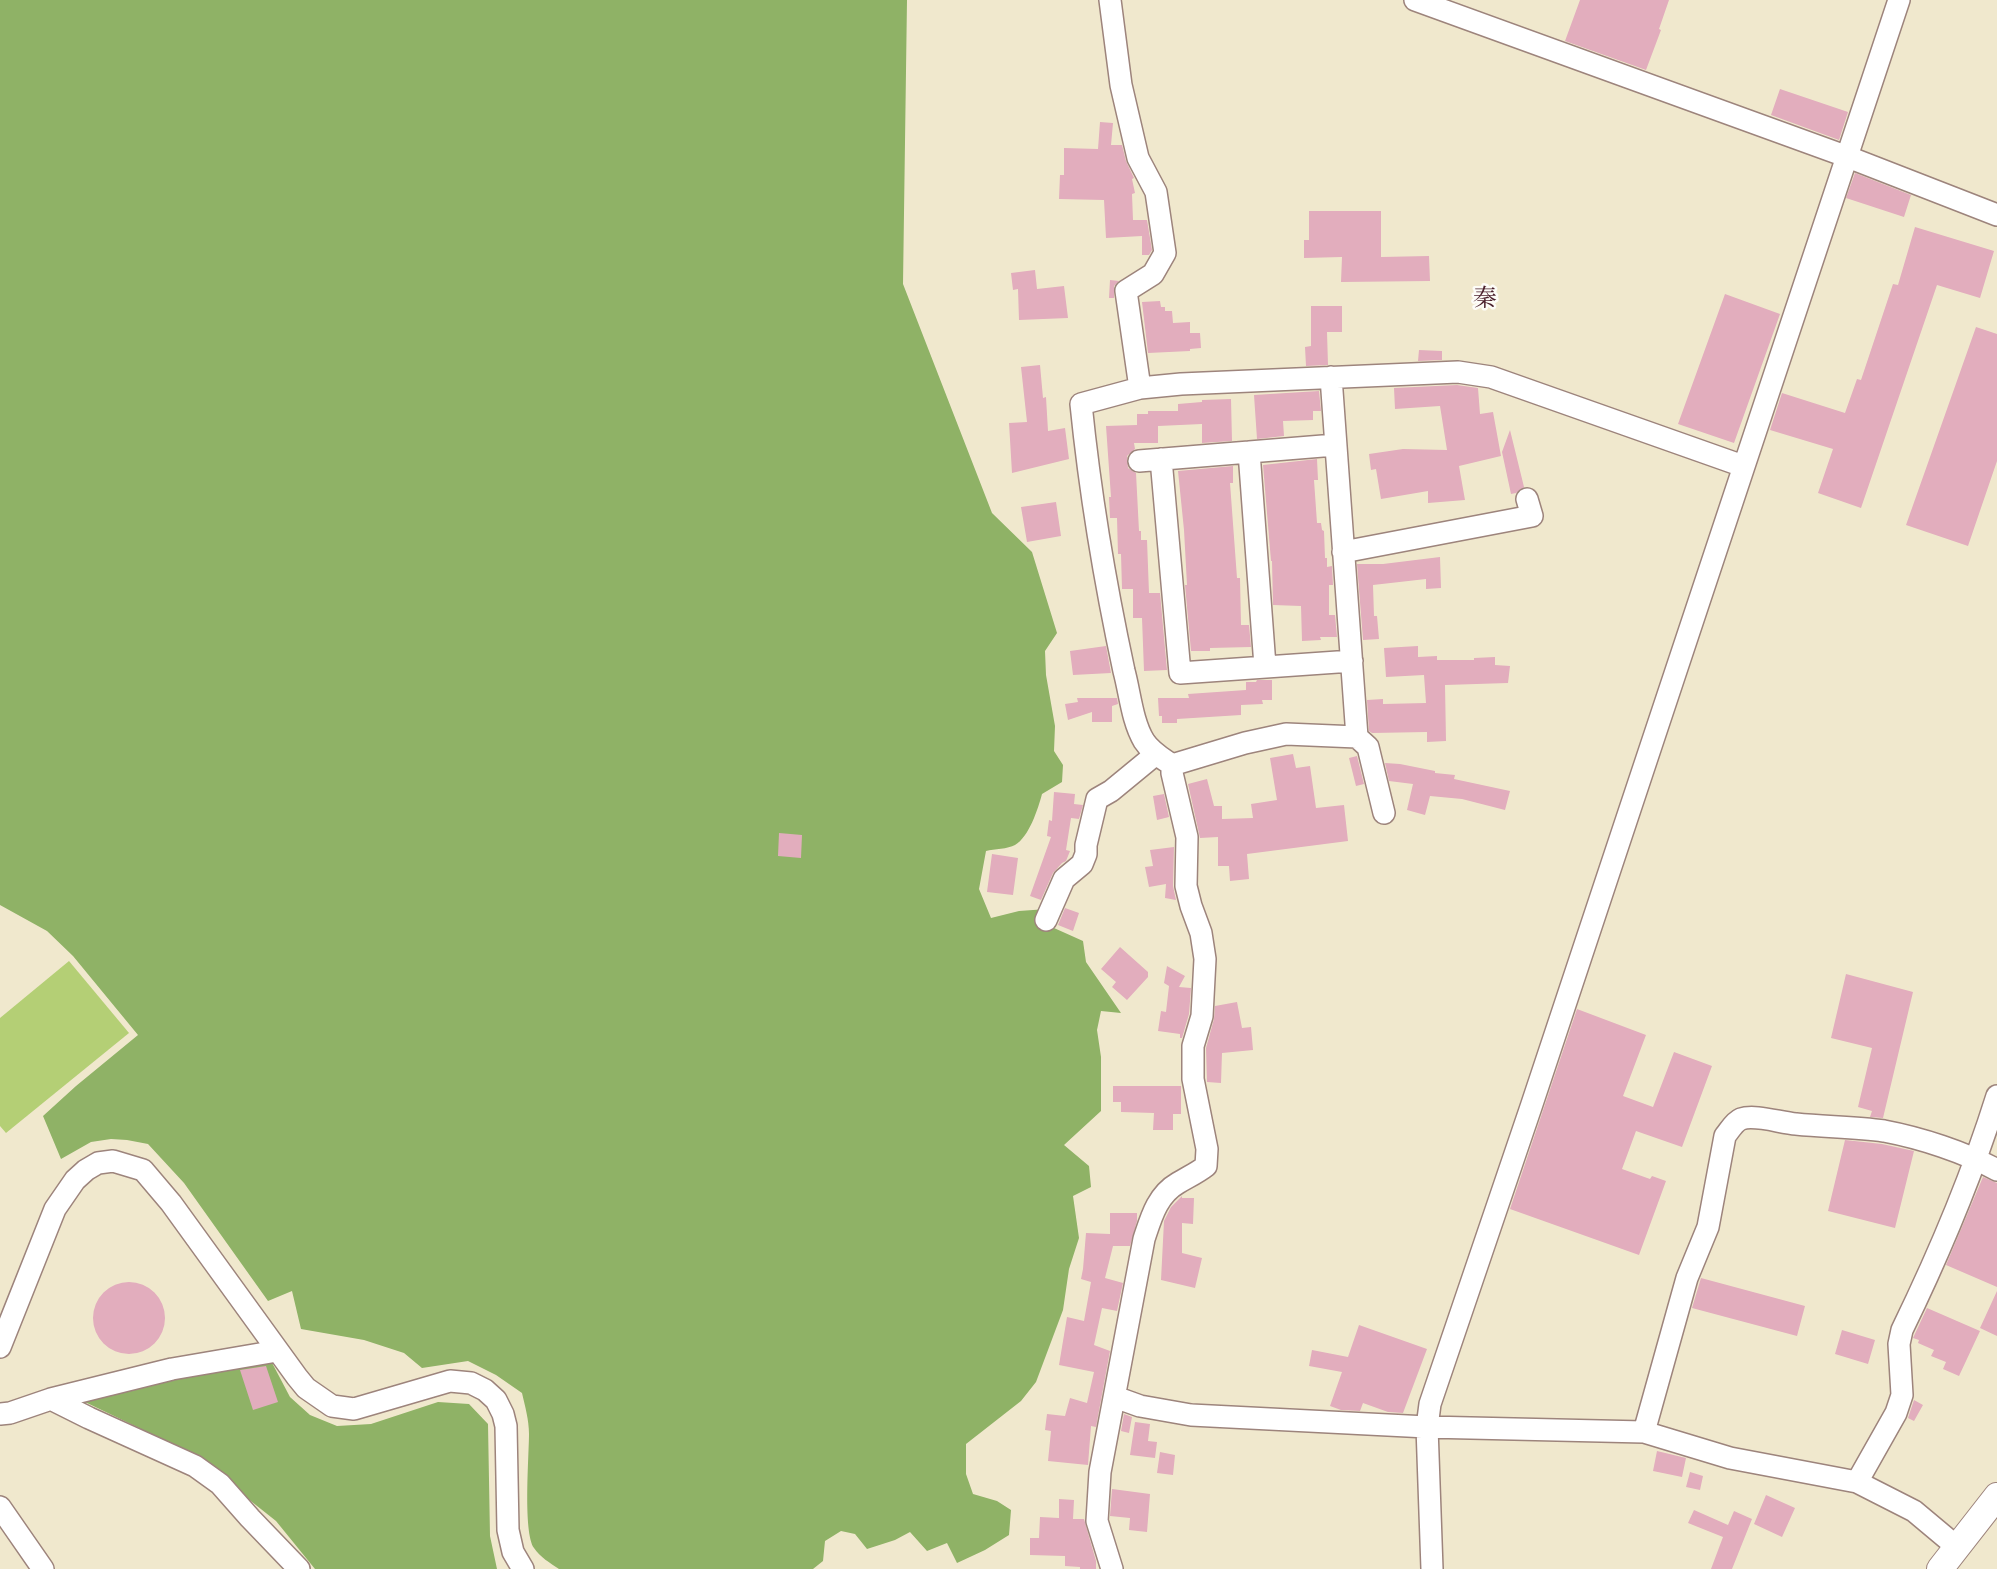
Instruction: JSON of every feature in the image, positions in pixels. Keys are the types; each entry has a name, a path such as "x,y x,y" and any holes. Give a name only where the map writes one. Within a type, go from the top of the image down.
{"main road":[{"path":"1940,1569 1997,1496"}],"street":[{"path":"1110,0 1121,85 1138,158 1156,192 1165,253 1153,274 1126,291 1140,388"},
{"path":"1432,1569 1427,1427 1430,1404 1899,0"},
{"path":"1420,1 1848,157 1997,215"},
{"path":"1112,1569 1097,1521 1097,1501 1100,1472 1144,1239 1162,1196 1177,1183 1196,1174 1206,1166 1208,1149 1193,1079 1193,1046 1202,1016 1204,958 1201,933 1186,886 1187,837 1172,773 1164,760 1144,741 1135,718 1121,655 1087,459 1081,404 1140,388 1458,372 1491,377 1743,466"},
{"path":"1331,377 1358,737 1368,747 1384,813"},
{"path":"1139,461 1335,445"},
{"path":"1249,452 1265,666"},
{"path":"1161,459 1180,673 1352,661"},
{"path":"1343,552 1532,516 1527,500"},
{"path":"1046,920 1064,879 1082,864 1097,799 1111,790 1164,760 1286,734 1358,737"},
{"path":"1857,1482 1896,1413 1902,1395 1899,1344 1902,1330 1933,1265 1977,1159 1997,1096"},
{"path":"1644,1432 1687,1278 1708,1227 1725,1136 1734,1124 1742,1119 1763,1119 1793,1124 1882,1131 1908,1136 1977,1159 1997,1170"},
{"path":"0,1347 55,1209 75,1180 98,1163 114,1161 143,1170 164,1195 306,1388 332,1406 354,1409 450,1381 471,1383 485,1390 496,1400 506,1426 508,1530 513,1552 523,1569"},
{"path":"0,1414 172,1369 277,1351"},
{"path":"1114,1397 1140,1406 1191,1415 1427,1427 1644,1432 1730,1458 1857,1482 1914,1512 1957,1547"},
{"path":"51,1399 195,1466 220,1484 299,1569"},
{"path":"0,1507 43,1569"}],"green space":[{"path":"0,0 907,0 903,284 992,513 1032,552 1057,633 1045,651 1046,675 1055,726 1054,751 1063,765 1062,782 1042,794 1032,822 1020,841 1009,847 986,851 979,889 991,918 1019,911 1047,909 1054,928 1083,941 1086,962 1121,1013 1101,1011 1097,1030 1101,1057 1101,1111 1064,1145 1089,1166 1091,1187 1073,1196 1079,1238 1069,1269 1063,1310 1036,1382 1021,1401 966,1444 966,1474 973,1494 997,1501 1011,1510 1009,1535 985,1550 957,1563 947,1543 927,1551 910,1532 895,1540 867,1549 855,1534 841,1531 825,1541 823,1561 813,1569 559,1569 539,1554 531,1539 527,1493 529,1429 522,1393 496,1375 468,1361 422,1368 404,1353 364,1340 301,1329 292,1291 268,1301 184,1183 148,1144 111,1139 91,1142 61,1159 43,1116 138,1035 73,956 47,931 0,905"},
{"path":"69,961 129,1033 6,1133 0,1126 0,1018"},
{"path":"270,1359 290,1397 310,1415 337,1426 371,1424 438,1402 469,1404 488,1424 490,1536 497,1569 315,1569 276,1521 189,1452 85,1402 112,1392"}],"building":[{"path":"1580,0 1669,0 1646,70 1565,41"},
{"path":"1780,89 1848,112 1839,140 1771,115"},
{"path":"1100,122 1113,123 1111,145 1122,145 1134,178 1132,179 1135,193 1132,194 1133,220 1147,220 1152,250 1149,255 1142,255 1142,236 1106,238 1104,200 1059,199 1060,175 1064,175 1064,148 1098,149"},
{"path":"1855,173 1911,195 1904,217 1846,198"},
{"path":"1309,211 1381,211 1381,257 1429,256 1430,281 1341,282 1342,257 1304,258 1304,240 1309,240"},
{"path":"1915,227 1994,251 1980,298 1937,285 1861,508 1818,493 1833,449 1770,430 1782,393 1845,413 1857,379 1861,380 1893,284 1898,285"},
{"path":"1035,270 1037,289 1064,286 1068,318 1019,320 1018,289 1013,290 1011,273"},
{"path":"1110,280 1119,281 1114,286 1114,298 1109,298"},
{"path":"1725,294 1780,314 1734,443 1678,424"},
{"path":"1160,301 1165,311 1172,311 1173,323 1190,322 1190,333 1200,333 1201,348 1190,349 1190,351 1148,353 1142,302"},
{"path":"1311,306 1342,306 1342,332 1327,332 1328,365 1306,366 1305,347 1311,346"},
{"path":"1976,327 1997,334 1997,461 1968,546 1906,525"},
{"path":"1419,350 1442,351 1442,360 1418,361"},
{"path":"1040,365 1043,398 1046,397 1048,431 1065,428 1069,459 1012,473 1009,423 1027,422 1021,367"},
{"path":"1457,385 1478,388 1480,414 1493,412 1501,456 1459,466 1465,500 1428,503 1428,491 1381,499 1376,469 1371,470 1369,454 1403,449 1447,450 1440,406 1395,409 1394,388"},
{"path":"1319,391 1321,411 1313,411 1313,420 1283,421 1284,436 1257,439 1254,395"},
{"path":"1231,399 1232,441 1202,443 1202,424 1158,426 1158,443 1134,443 1135,449 1127,456 1128,468 1136,473 1141,540 1147,540 1149,593 1160,593 1167,670 1144,671 1142,618 1133,618 1133,589 1122,589 1117,518 1110,518 1109,497 1111,497 1106,426 1137,425 1137,414 1148,414 1148,411 1178,411 1178,404"},
{"path":"1510,430 1524,487 1511,494 1502,452"},
{"path":"1317,459 1318,480 1314,480 1317,523 1321,523 1324,531 1327,567 1332,566 1333,585 1329,585 1329,615 1335,615 1337,637 1320,637 1321,640 1302,641 1301,606 1273,605 1272,561 1263,465"},
{"path":"1233,466 1233,483 1230,483 1237,578 1240,578 1241,625 1249,625 1251,647 1191,651 1178,471"},
{"path":"1056,502 1061,536 1027,542 1021,507"},
{"path":"1440,557 1441,588 1426,589 1426,579 1373,585 1374,616 1377,616 1379,639 1363,640 1357,564 1383,564"},
{"path":"1106,646 1111,673 1073,675 1070,651"},
{"path":"1418,646 1418,657 1437,656 1437,660 1474,660 1474,658 1495,657 1495,665 1510,666 1508,683 1445,685 1446,741 1427,742 1427,732 1372,733 1369,731 1367,700 1383,699 1383,704 1426,703 1424,675 1386,677 1384,648"},
{"path":"1272,680 1272,700 1262,700 1263,704 1241,705 1241,715 1177,719 1177,723 1162,723 1162,716 1159,716 1158,698 1189,698 1188,694 1246,690 1246,682"},
{"path":"1077,698 1117,698 1118,704 1112,706 1112,722 1092,722 1092,712 1068,720 1065,704 1078,702"},
{"path":"1293,754 1296,768 1310,766 1316,808 1344,805 1348,841 1247,854 1249,879 1230,881 1229,866 1218,866 1218,837 1200,838 1188,784 1207,779 1214,806 1222,806 1222,819 1253,818 1251,804 1277,800 1270,758"},
{"path":"1357,756 1364,784 1356,786 1349,758"},
{"path":"1385,763 1455,775 1454,779 1510,791 1505,810 1462,799 1430,796 1425,815 1407,810 1413,784 1389,781"},
{"path":"1054,792 1075,794 1074,804 1083,805 1079,819 1071,818 1066,850 1070,851 1066,861 1053,873 1041,900 1030,896 1051,837 1047,836 1049,820 1052,821"},
{"path":"1164,794 1169,817 1157,820 1153,796"},
{"path":"779,833 802,835 801,858 778,856"},
{"path":"1174,847 1173,886 1176,900 1165,898 1166,884 1149,887 1145,867 1153,866 1150,850"},
{"path":"992,854 1018,858 1013,895 987,892"},
{"path":"1065,908 1079,913 1073,931 1058,925"},
{"path":"1120,947 1148,972 1148,977 1127,1000 1112,987 1116,982 1101,969"},
{"path":"1167,966 1185,976 1179,987 1191,988 1189,1014 1182,1038 1180,1034 1158,1031 1161,1011 1166,1012 1169,986 1164,983"},
{"path":"1846,974 1913,992 1883,1118 1870,1117 1872,1111 1858,1107 1872,1048 1831,1038"},
{"path":"1237,1002 1242,1028 1251,1027 1253,1050 1222,1053 1221,1083 1207,1082 1206,1048 1215,1006"},
{"path":"1577,1009 1646,1035 1623,1096 1653,1107 1674,1052 1712,1066 1682,1147 1636,1131 1622,1169 1650,1179 1652,1176 1666,1181 1639,1255 1510,1209"},
{"path":"1113,1086 1181,1086 1181,1114 1173,1114 1173,1130 1153,1130 1154,1113 1121,1112 1121,1102 1113,1102"},
{"path":"1845,1140 1882,1144 1914,1151 1895,1228 1828,1211"},
{"path":"1983,1177 1997,1183 1997,1287 1946,1265"},
{"path":"1182,1196 1182,1198 1194,1198 1193,1224 1182,1223 1182,1253 1202,1258 1195,1288 1161,1280 1164,1221 1171,1207"},
{"path":"1110,1213 1137,1213 1137,1221 1130,1246 1113,1246 1105,1278 1123,1283 1117,1311 1102,1308 1094,1345 1110,1351 1096,1427 1091,1426 1088,1465 1048,1461 1051,1431 1045,1430 1047,1414 1065,1416 1070,1398 1087,1403 1094,1372 1059,1365 1067,1317 1084,1321 1091,1282 1081,1279 1086,1233 1110,1234"},
{"path":"1701,1278 1805,1306 1797,1336 1692,1308"},
{"path":"129,1282 143,1285 155,1292 162,1304 165,1318 162,1332 155,1344 143,1351 129,1354 115,1351 103,1344 96,1332 93,1318 96,1304 103,1292 115,1285"},
{"path":"1997,1291 1997,1336 1980,1328"},
{"path":"1927,1308 1980,1331 1959,1376 1943,1369 1946,1362 1931,1356 1934,1350 1918,1343 1919,1340 1913,1338"},
{"path":"1359,1325 1427,1349 1403,1413 1388,1412 1363,1403 1360,1411 1341,1410 1330,1406 1342,1372 1309,1366 1312,1350 1348,1357"},
{"path":"1842,1330 1875,1340 1868,1364 1835,1354"},
{"path":"266,1366 278,1402 253,1410 240,1370"},
{"path":"1914,1400 1923,1405 1914,1421 1908,1418"},
{"path":"1124,1414 1132,1417 1129,1433 1121,1431"},
{"path":"1135,1422 1150,1424 1148,1441 1157,1442 1155,1458 1130,1455"},
{"path":"1657,1451 1686,1458 1682,1477 1653,1471"},
{"path":"1160,1452 1175,1455 1173,1475 1157,1473"},
{"path":"1690,1472 1703,1476 1700,1490 1686,1487"},
{"path":"1112,1489 1150,1494 1147,1532 1129,1530 1130,1518 1110,1516"},
{"path":"1766,1495 1795,1508 1782,1537 1754,1524"},
{"path":"1059,1499 1074,1500 1073,1519 1084,1519 1096,1561 1096,1569 1065,1566 1065,1556 1030,1555 1030,1538 1039,1538 1040,1517 1059,1518"},
{"path":"1694,1510 1728,1525 1734,1511 1752,1519 1732,1569 1711,1569 1723,1537 1688,1523"}],"district":[{"name":"秦","path":"1485,300"}]}
